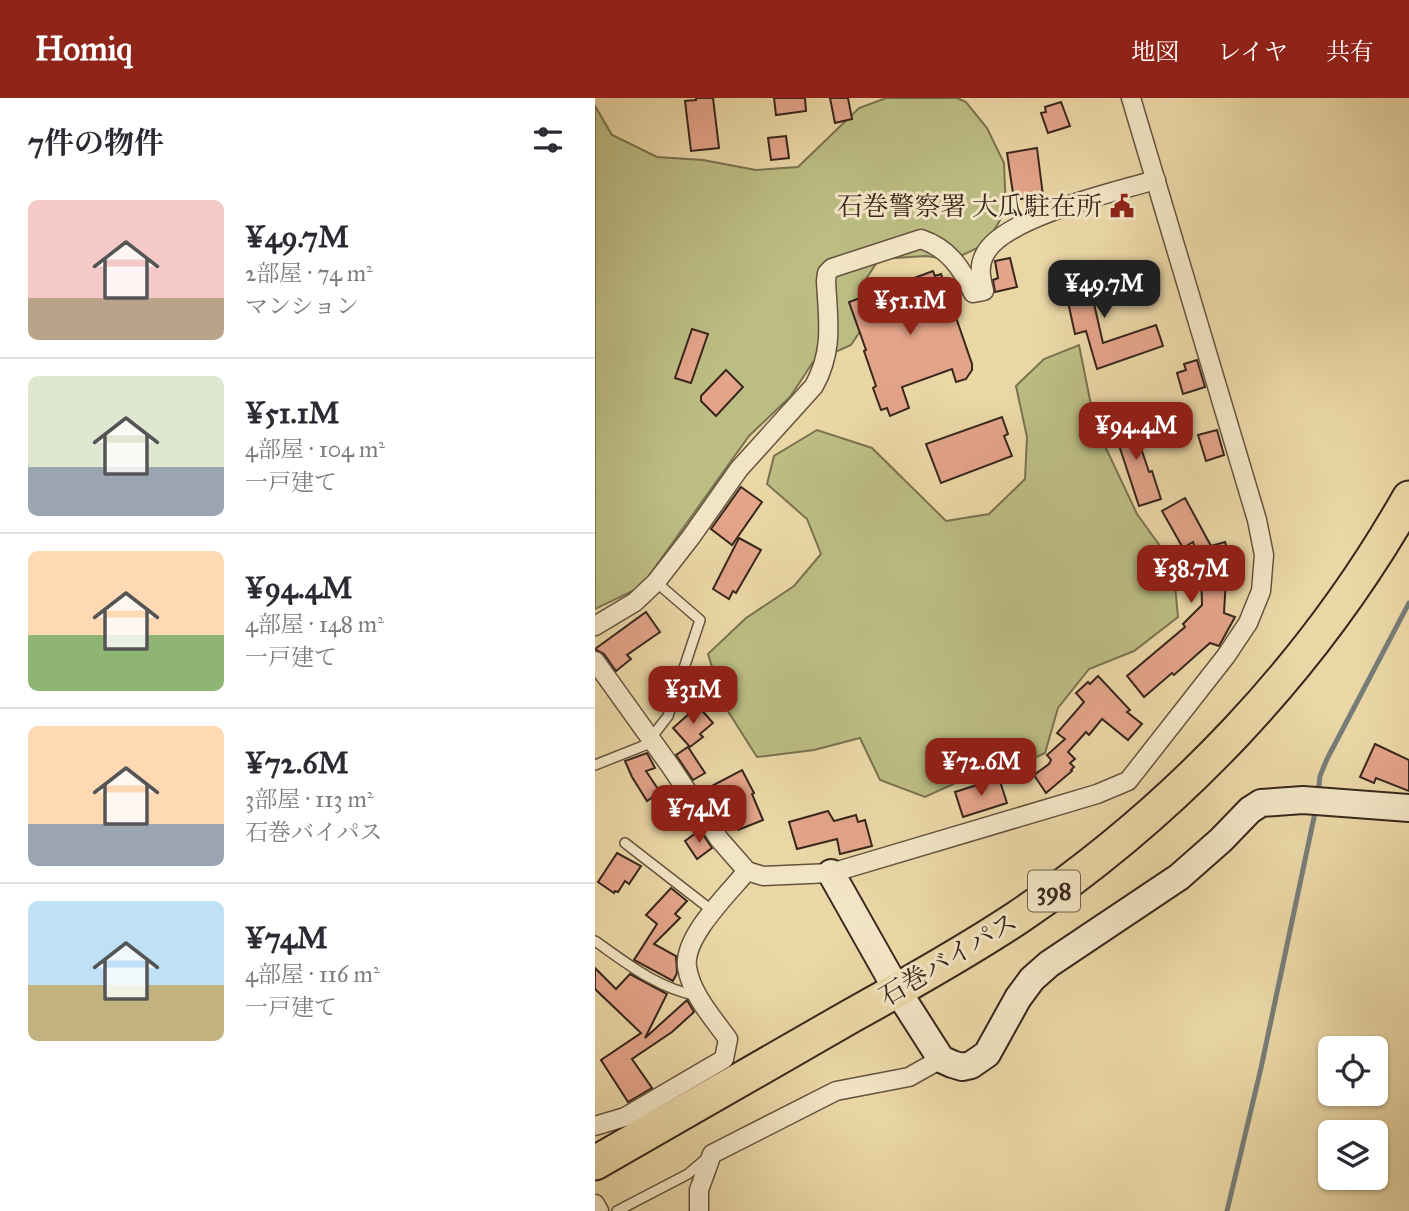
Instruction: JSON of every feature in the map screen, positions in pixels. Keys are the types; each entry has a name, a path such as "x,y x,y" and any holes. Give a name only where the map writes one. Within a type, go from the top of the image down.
{"highway":[{"name":"石巻バイパス","path":"595,1163 897,990 1016,918 1113,845 1187,781 1232,737 1288,675 1341,606 1409,498"}],"street":[{"path":"595,661 719,839 747,871 763,876 831,873 1059,805 1128,781 1226,656 1248,623 1261,591 1264,555 1257,520 1131,98"},
{"path":"595,626 635,602 656,582 739,469 802,401 819,378 829,347 826,281 827,273 832,268 921,239 943,249 950,256 964,272 973,293 984,291 981,263 991,244 1005,233 1042,215 1156,180"},
{"path":"831,873 897,990 941,1059 963,1067 987,1054 1018,998 1032,979 1049,964 1179,877 1250,810 1261,803 1314,801 1409,807"},
{"path":"595,1126 625,1117 724,1059 728,1039 699,997 687,968 688,951 695,936 747,871"},
{"path":"699,1211 699,1190 712,1154 835,1091 909,1077 941,1059"},
{"path":"595,1204 599,1211"}],"lane":[{"path":"595,765 652,740 668,716 701,620 656,582"},
{"path":"625,843 714,912"},
{"path":"595,942 654,982 699,997"},
{"path":"617,1211 688,1174 712,1154"}],"green space":[{"path":"886,98 957,98 966,102 987,128 1004,163 1006,210 986,244 952,260 926,256 879,259 859,290 865,324 851,345 813,362 790,397 749,436 641,587 595,609 595,106 612,135 657,157 703,160 756,170 798,167 859,108"},
{"path":"1079,345 1095,425 1137,514 1173,564 1178,617 1134,651 1089,669 1058,708 1045,753 1006,771 962,780 925,797 880,780 860,738 814,750 757,757 724,705 708,654 746,618 794,586 821,554 807,519 767,484 774,456 817,430 872,448 946,521 989,514 1025,479 1027,437 1016,386 1044,359"}],"building":[{"path":"713,98 719,148 691,151 685,101"},
{"path":"774,98 805,98 806,111 776,115"},
{"path":"830,98 848,98 852,119 835,123"},
{"path":"1061,102 1070,126 1048,133 1041,113 1046,112 1045,107"},
{"path":"786,136 789,158 771,160 768,138"},
{"path":"1037,148 1043,196 1014,200 1007,153"},
{"path":"1010,258 1017,287 995,292 993,280 998,278 995,261"},
{"path":"1116,268 1121,287 1092,295 1103,343 1156,325 1163,346 1097,369 1086,331 1075,334 1068,302 1064,303 1060,289 1066,287 1064,282"},
{"path":"933,271 935,276 941,274 972,370 966,379 956,382 952,369 902,387 909,408 890,416 887,408 881,410 873,388 876,386 864,351 866,350 849,302"},
{"path":"692,329 708,334 691,383 675,378"},
{"path":"1197,360 1205,387 1183,394 1177,373 1186,370 1184,364"},
{"path":"726,370 743,387 716,416 701,401 701,396"},
{"path":"1002,417 1008,434 1004,436 1012,456 941,483 926,444"},
{"path":"1133,418 1144,447 1141,448 1149,472 1152,471 1161,499 1139,506 1112,424"},
{"path":"1217,430 1224,455 1206,461 1198,435"},
{"path":"741,487 762,502 732,545 711,529"},
{"path":"1185,498 1211,546 1225,542 1230,559 1221,563 1226,579 1224,613 1235,617 1219,646 1210,643 1144,697 1127,676 1185,627 1183,624 1202,605 1201,571 1193,542 1183,548 1162,511"},
{"path":"739,538 761,550 736,593 733,591 729,599 713,589"},
{"path":"646,612 660,632 627,655 631,659 616,671 604,654 595,649"},
{"path":"1098,676 1130,710 1127,712 1142,724 1128,740 1102,719 1089,735 1086,732 1068,752 1075,759 1070,763 1074,767 1072,771 1046,793 1034,775 1049,764 1051,760 1047,755 1065,739 1057,733 1084,702 1076,693"},
{"path":"698,706 713,723 700,734 703,737 690,747 673,728"},
{"path":"1375,744 1409,760 1409,791 1376,778 1374,783 1360,777"},
{"path":"688,747 705,773 693,780 676,755"},
{"path":"647,753 655,768 646,771 660,792 647,801 625,761"},
{"path":"742,770 754,793 752,794 763,820 738,830 736,827 729,830 718,804 711,806 706,789"},
{"path":"999,778 1007,803 963,817 955,792"},
{"path":"828,811 834,821 856,815 858,822 865,820 872,846 840,854 837,839 797,849 789,822"},
{"path":"700,830 712,848 697,859 685,841"},
{"path":"617,853 641,866 629,884 625,881 618,892 614,893 598,882"},
{"path":"671,888 687,901 675,914 680,918 654,944 676,956 677,973 673,981 634,960 657,924 646,915"},
{"path":"595,968 616,989 630,974 667,994 645,1038 687,1000 694,1012 672,1032 632,1059 652,1088 628,1102 601,1060 641,1033 595,989"}],"waterway":[{"path":"1318,794 1320,776 1327,759 1409,603"},
{"path":"1227,1211 1261,1068 1316,808"}],"place":[{"name":"石巻警察署 大瓜駐在所","path":"1122,206"}]}
